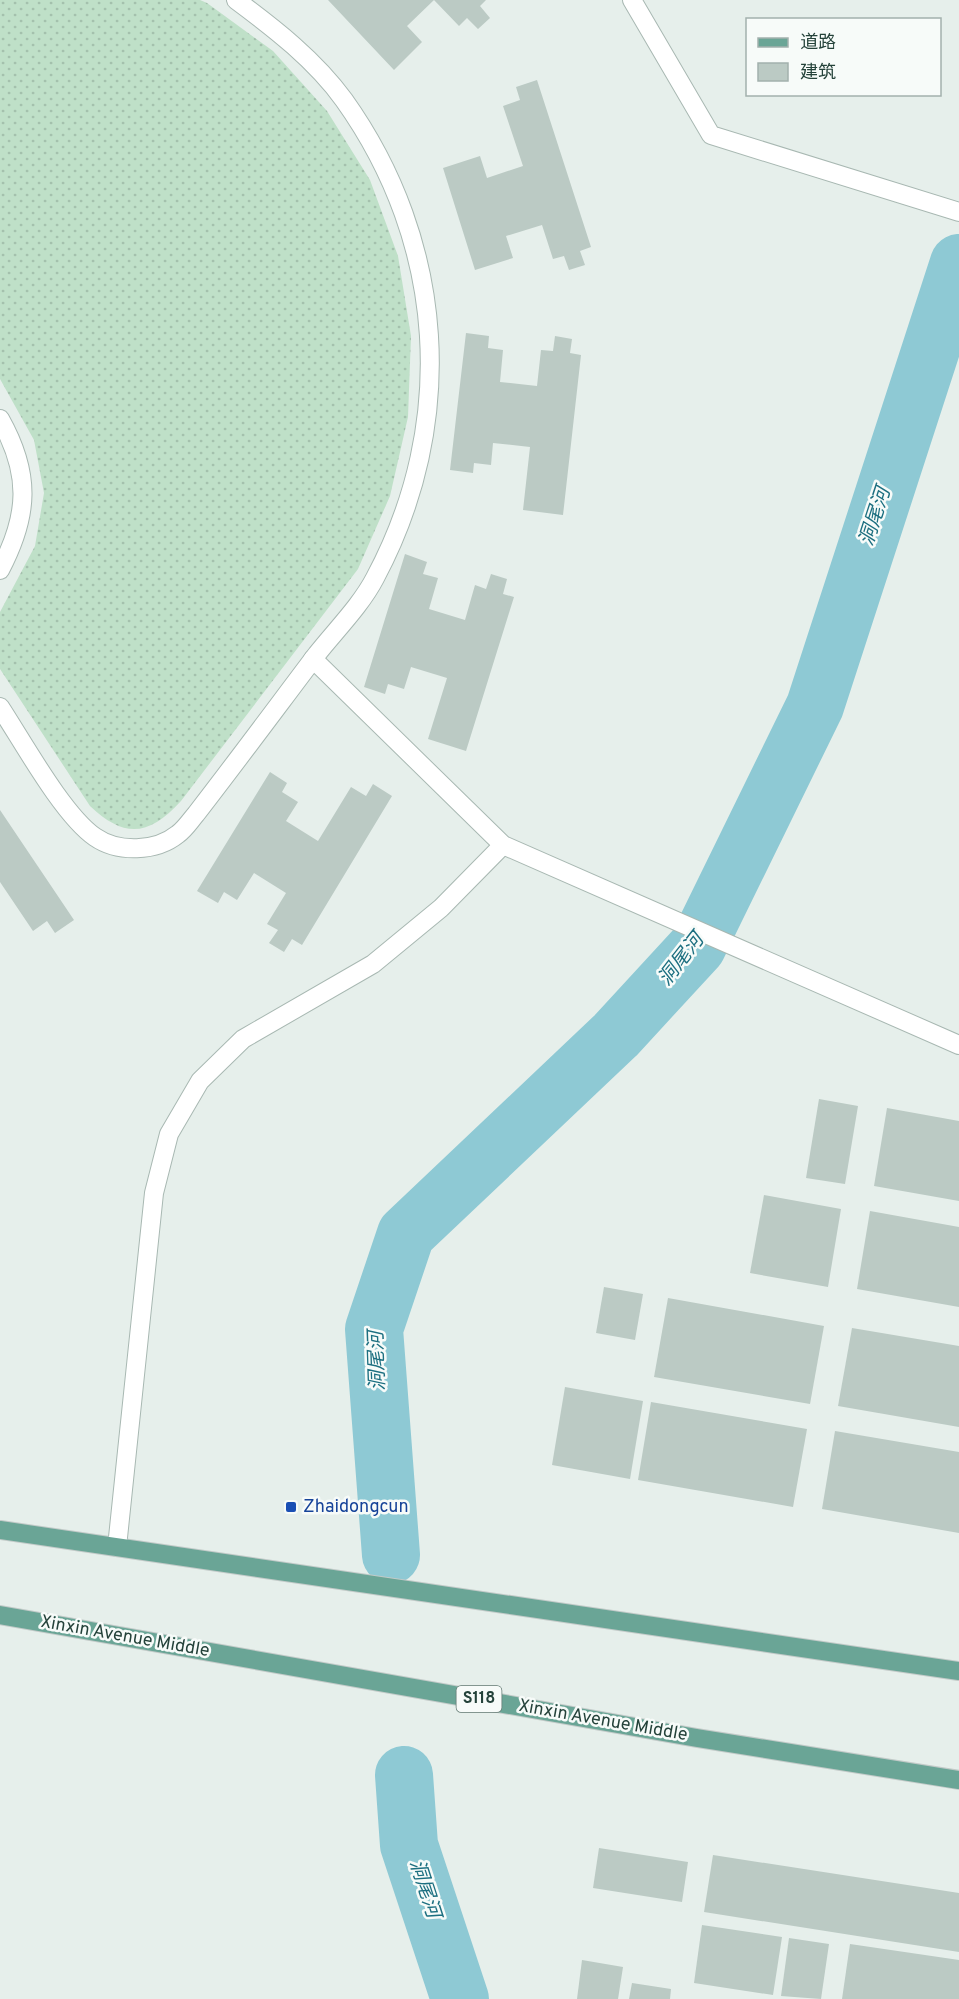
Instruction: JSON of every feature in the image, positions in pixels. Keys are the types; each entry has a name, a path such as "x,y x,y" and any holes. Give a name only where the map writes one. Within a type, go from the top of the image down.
{"main road":[{"path":"0,1530 959,1671"},
{"name":"Xinxin Avenue Middle","path":"0,1615 697,1738 959,1780"}],"lane":[{"path":"0,707 75,819 96,838 123,848 151,847 177,835 196,814 374,580 409,502 428,420 430,335 417,251 387,172 343,99 286,37 236,0"},
{"path":"632,0 711,135 959,212"},
{"path":"0,419 16,446 24,493 16,539 0,570"},
{"path":"314,659 503,845 959,1045"},
{"path":"117,1547 154,1193 169,1134 200,1081 243,1039 373,964 441,908 503,845"}],"green space":[{"path":"0,0 200,0 207,3 273,51 327,111 370,180 398,256 411,336 408,417 390,496 358,569 181,801 158,821 137,829 114,824 90,806 0,669 0,612 35,546 44,493 34,440 0,379"}],"building":[{"path":"328,0 434,0 407,26 422,42 394,70"},
{"path":"434,0 486,0 480,6 490,18 478,29 467,18 459,26"},
{"path":"537,80 591,247 580,251 585,265 569,270 564,256 553,259 542,225 506,236 513,258 475,270 443,168 480,156 487,178 523,166 503,106 520,100 516,87"},
{"path":"466,333 489,336 488,348 503,350 500,382 537,386 541,350 553,351 555,336 572,339 570,353 581,355 563,515 523,510 530,447 493,443 491,465 474,463 473,473 450,470"},
{"path":"405,554 427,562 423,574 438,578 429,609 465,620 475,585 486,589 491,574 507,579 503,594 514,597 466,751 428,739 447,678 411,667 404,689 388,684 385,694 364,687"},
{"path":"270,772 287,783 282,792 298,802 286,821 318,841 351,787 366,796 373,784 392,796 302,945 292,939 284,952 269,943 278,930 267,924 286,893 254,873 237,900 224,892 218,903 197,891"},
{"path":"0,810 74,920 55,933 47,921 33,931 0,882"},
{"path":"819,1099 858,1106 845,1184 806,1178"},
{"path":"887,1108 959,1121 959,1201 874,1186"},
{"path":"764,1195 841,1209 828,1287 750,1273"},
{"path":"870,1211 959,1227 959,1307 857,1289"},
{"path":"604,1287 643,1294 635,1340 596,1333"},
{"path":"668,1298 824,1326 810,1404 654,1377"},
{"path":"852,1328 959,1346 959,1427 838,1406"},
{"path":"565,1387 643,1401 630,1479 552,1465"},
{"path":"651,1402 807,1429 793,1507 638,1480"},
{"path":"835,1431 959,1452 959,1533 822,1509"},
{"path":"599,1848 688,1862 682,1902 593,1888"},
{"path":"713,1855 959,1893 959,1952 704,1912"},
{"path":"702,1925 782,1937 773,1995 694,1983"},
{"path":"789,1938 829,1944 821,1999 781,1996"},
{"path":"850,1944 959,1960 959,1999 842,1999"},
{"path":"582,1960 623,1967 618,1999 577,1999"},
{"path":"632,1983 671,1989 670,1999 629,1999"}],"waterway":[{"name":"洞尾河","path":"391,1555 374,1329 406,1234 616,1035 697,947 815,706 959,263"},
{"name":"洞尾河","path":"404,1775 409,1845 460,1999"}],"place":[{"name":"Zhaidongcun","path":"291,1507"}]}
